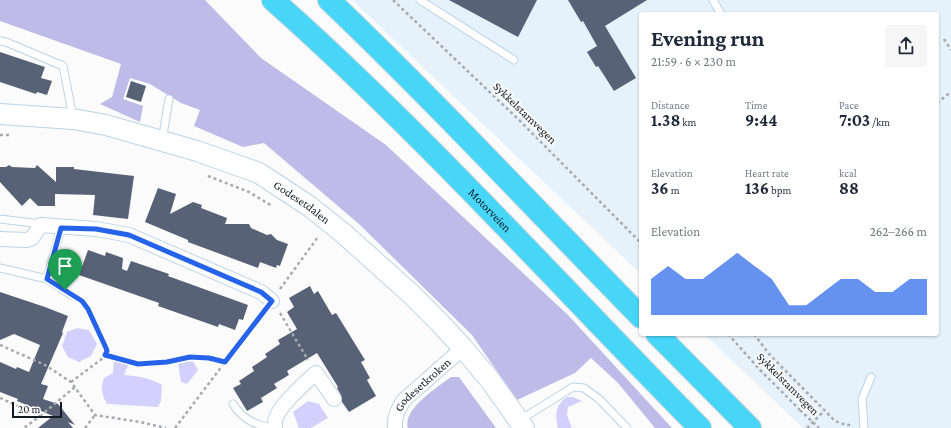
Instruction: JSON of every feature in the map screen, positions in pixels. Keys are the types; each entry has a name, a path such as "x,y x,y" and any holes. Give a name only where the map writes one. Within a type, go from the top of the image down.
{"highway":[{"name":"Motorveien","path":"273,0 357,76 433,152 700,428"},
{"path":"329,0 457,126 639,315"},
{"path":"659,336 750,428"}],"main road":[{"name":"Godesetdalen","path":"0,114 73,119 106,125 197,151 259,173 309,206 380,265 440,323 463,348 490,380 522,424"}],"street":[{"path":"0,239 27,240 32,238 41,225 61,228 96,229 129,235 261,292 272,301"},
{"name":"Godesetkroken","path":"395,428 394,421 404,400 463,348"},
{"path":"275,428 275,421 278,413 301,386 316,373 334,399"}],"lane":[{"path":"420,0 514,60"},
{"path":"714,0 720,12"},
{"path":"0,34 3,42 64,66 73,119"},
{"path":"162,142 169,100"},
{"path":"0,219 41,225"},
{"path":"47,279 61,228"},
{"path":"0,268 47,279 71,295"},
{"path":"864,426 862,399 871,377"},
{"path":"522,424 573,387 584,388 599,399 627,428"},
{"path":"234,404 237,410 250,421 262,426 275,428"}],"path":[{"name":"Sykkelstamvegen","path":"393,0 520,121 639,241"},
{"path":"944,39 951,50"},
{"path":"939,101 951,92"},
{"path":"0,135 15,135"},
{"path":"206,175 249,192 273,206"},
{"path":"312,233 323,242"},
{"path":"290,276 318,237"},
{"path":"71,295 82,301 88,309 107,351 96,364 71,382"},
{"path":"175,428 272,301 316,373"},
{"name":"Sykkelstamvegen","path":"730,336 760,370 819,428"},
{"path":"756,336 769,354 824,411 838,423 864,426"},
{"path":"0,345 45,365 71,382 95,415 140,422 166,428"},
{"path":"105,355 138,364 167,362 190,357 209,358 225,362"},
{"path":"24,428 76,387"},
{"path":"0,398 40,416"},
{"path":"807,428 824,411"},
{"path":"85,428 95,415"}],"shaded area":[{"path":"0,0 205,0 261,58 386,145 568,315 672,428 655,428 618,383 591,358 575,373 517,400 472,335 359,224 264,143 243,147 194,126 200,110 181,103 150,84 130,78 123,99 143,106 140,122 100,104 112,97 121,64 0,21"},
{"path":"352,0 951,0 951,428 803,428 706,336 939,336 939,12 639,12 639,272"},
{"path":"77,328 89,330 97,344 91,356 79,362 68,357 62,346 67,332"},
{"path":"114,360 129,363 124,375 144,378 162,385 161,401 158,407 107,404 103,394 102,385 104,378 113,373"},
{"path":"193,361 198,370 187,384 181,382 178,363"},
{"path":"451,377 459,377 496,428 408,428 410,413 422,399"},
{"path":"567,397 573,397 582,401 568,407 567,415 572,428 558,428 556,415 558,407"},
{"path":"308,401 319,404 328,418 311,428 299,428 293,412"}],"building":[{"path":"449,0 537,0 518,37"},
{"path":"568,0 647,0 605,26 636,78 614,91 587,52 597,46 583,21 581,22"},
{"path":"0,52 45,67 41,78 52,81 47,95 37,92 36,94 0,82"},
{"path":"131,81 146,86 141,102 126,97"},
{"path":"9,165 12,167 35,168 37,165 56,182 56,167 74,167 74,169 134,176 128,219 93,215 95,195 55,194 55,206 38,206 30,198 22,206 0,182 0,167 6,167"},
{"path":"158,188 176,194 170,214 193,202 202,205 201,208 227,218 225,224 249,224 251,228 267,235 271,234 277,240 288,244 280,266 277,265 276,268 260,262 258,268 188,242 188,240 145,222"},
{"path":"88,250 105,256 106,252 123,258 122,269 127,271 131,261 169,274 168,276 248,305 243,320 239,319 235,330 219,324 218,327 158,306 159,303 79,275"},
{"path":"310,286 314,294 318,291 332,315 336,313 365,360 361,362 370,378 367,380 376,396 349,412 342,402 341,395 337,388 338,387 317,353 287,371 289,375 274,384 277,388 261,398 263,402 247,411 233,388 241,384 239,381 254,371 252,367 267,357 265,354 280,344 278,340 297,329 287,312 294,307 289,298"},
{"path":"0,292 68,316 62,332 63,333 41,384 48,386 43,399 58,404 75,425 68,422 73,428 38,428 53,416 0,392 0,362 16,369 17,367 29,372 40,345 14,334 0,340"}],"route":[{"path":"61,228 96,229 129,235 261,292 272,301 225,362 209,358 190,357 167,362 138,364 105,355 107,351 103,339 88,309 82,301 65,290 47,279 61,228"}]}
